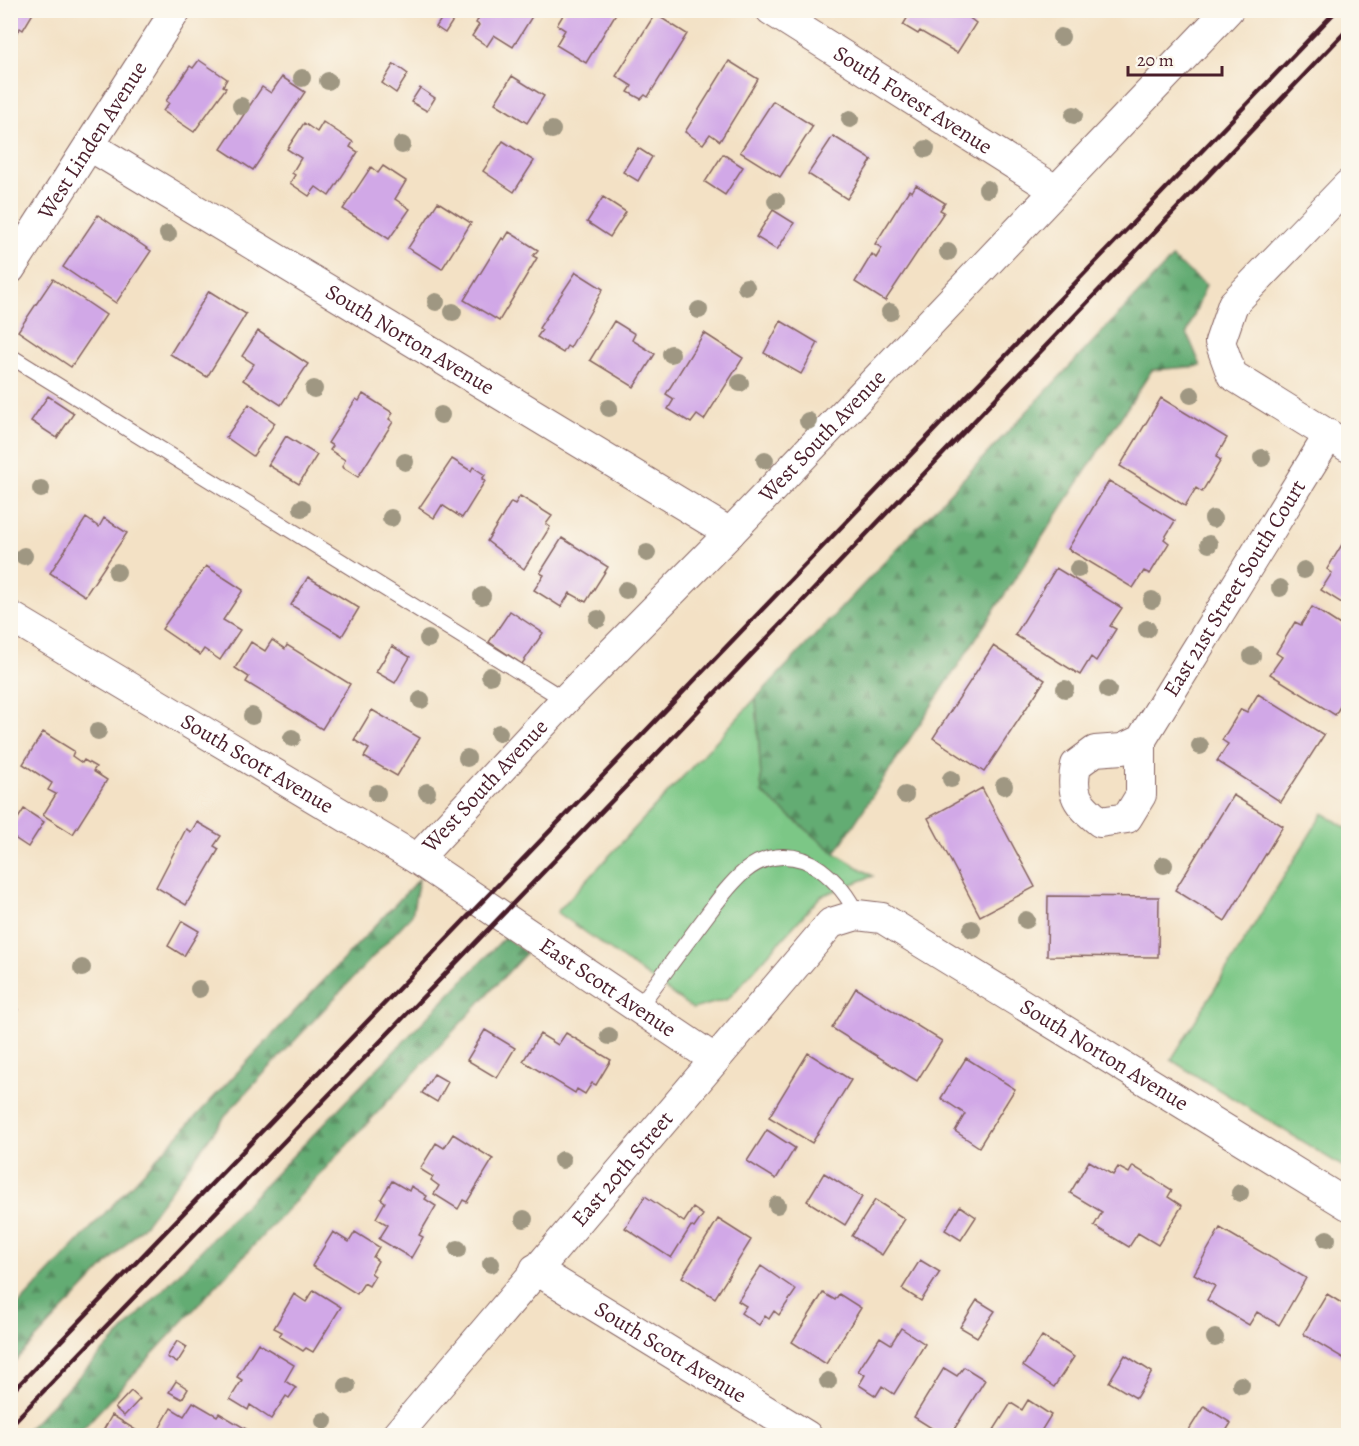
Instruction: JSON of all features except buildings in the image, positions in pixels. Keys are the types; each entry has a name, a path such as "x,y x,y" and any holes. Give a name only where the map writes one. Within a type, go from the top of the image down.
{"street":[{"name":"West Linden Avenue","path":"12,263 90,146 176,10"},
{"name":"South Forest Avenue","path":"771,10 1055,190"},
{"name":"West South Avenue","path":"417,859 565,700 730,533 1220,13"},
{"name":"South Norton Avenue","path":"90,146 730,533"},
{"path":"1339,441 1232,375 1220,342 1233,304 1348,185"},
{"name":"East 21st Street South Court","path":"1141,740 1339,441"},
{"name":"South Scott Avenue","path":"10,616 417,859 500,916"},
{"name":"South Norton Avenue","path":"857,915 882,918 1348,1205"},
{"name":"East 20th Street","path":"396,1436 831,923 857,915"},
{"name":"East Scott Avenue","path":"500,916 714,1059"},
{"name":"South Scott Avenue","path":"536,1269 807,1436"}],"lane":[{"path":"10,356 565,700"},
{"path":"638,1008 714,905 745,870 765,861 785,855 808,860 824,872 850,899 857,915"}],"green space":[{"path":"1172,258 1206,285 1187,333 1201,366 1152,370 835,853 762,793 756,698"},
{"path":"756,698 762,793 835,853 873,876 821,896 728,999 693,1009 557,912"},
{"path":"1323,813 1348,829 1348,1170 1171,1060"},
{"path":"419,879 412,915 230,1110 147,1222 11,1365 11,1313"},
{"path":"505,937 526,953 77,1435 22,1435"}],"railway":[{"path":"10,1394 1337,10"},
{"path":"10,1426 633,779 1348,29"}]}
